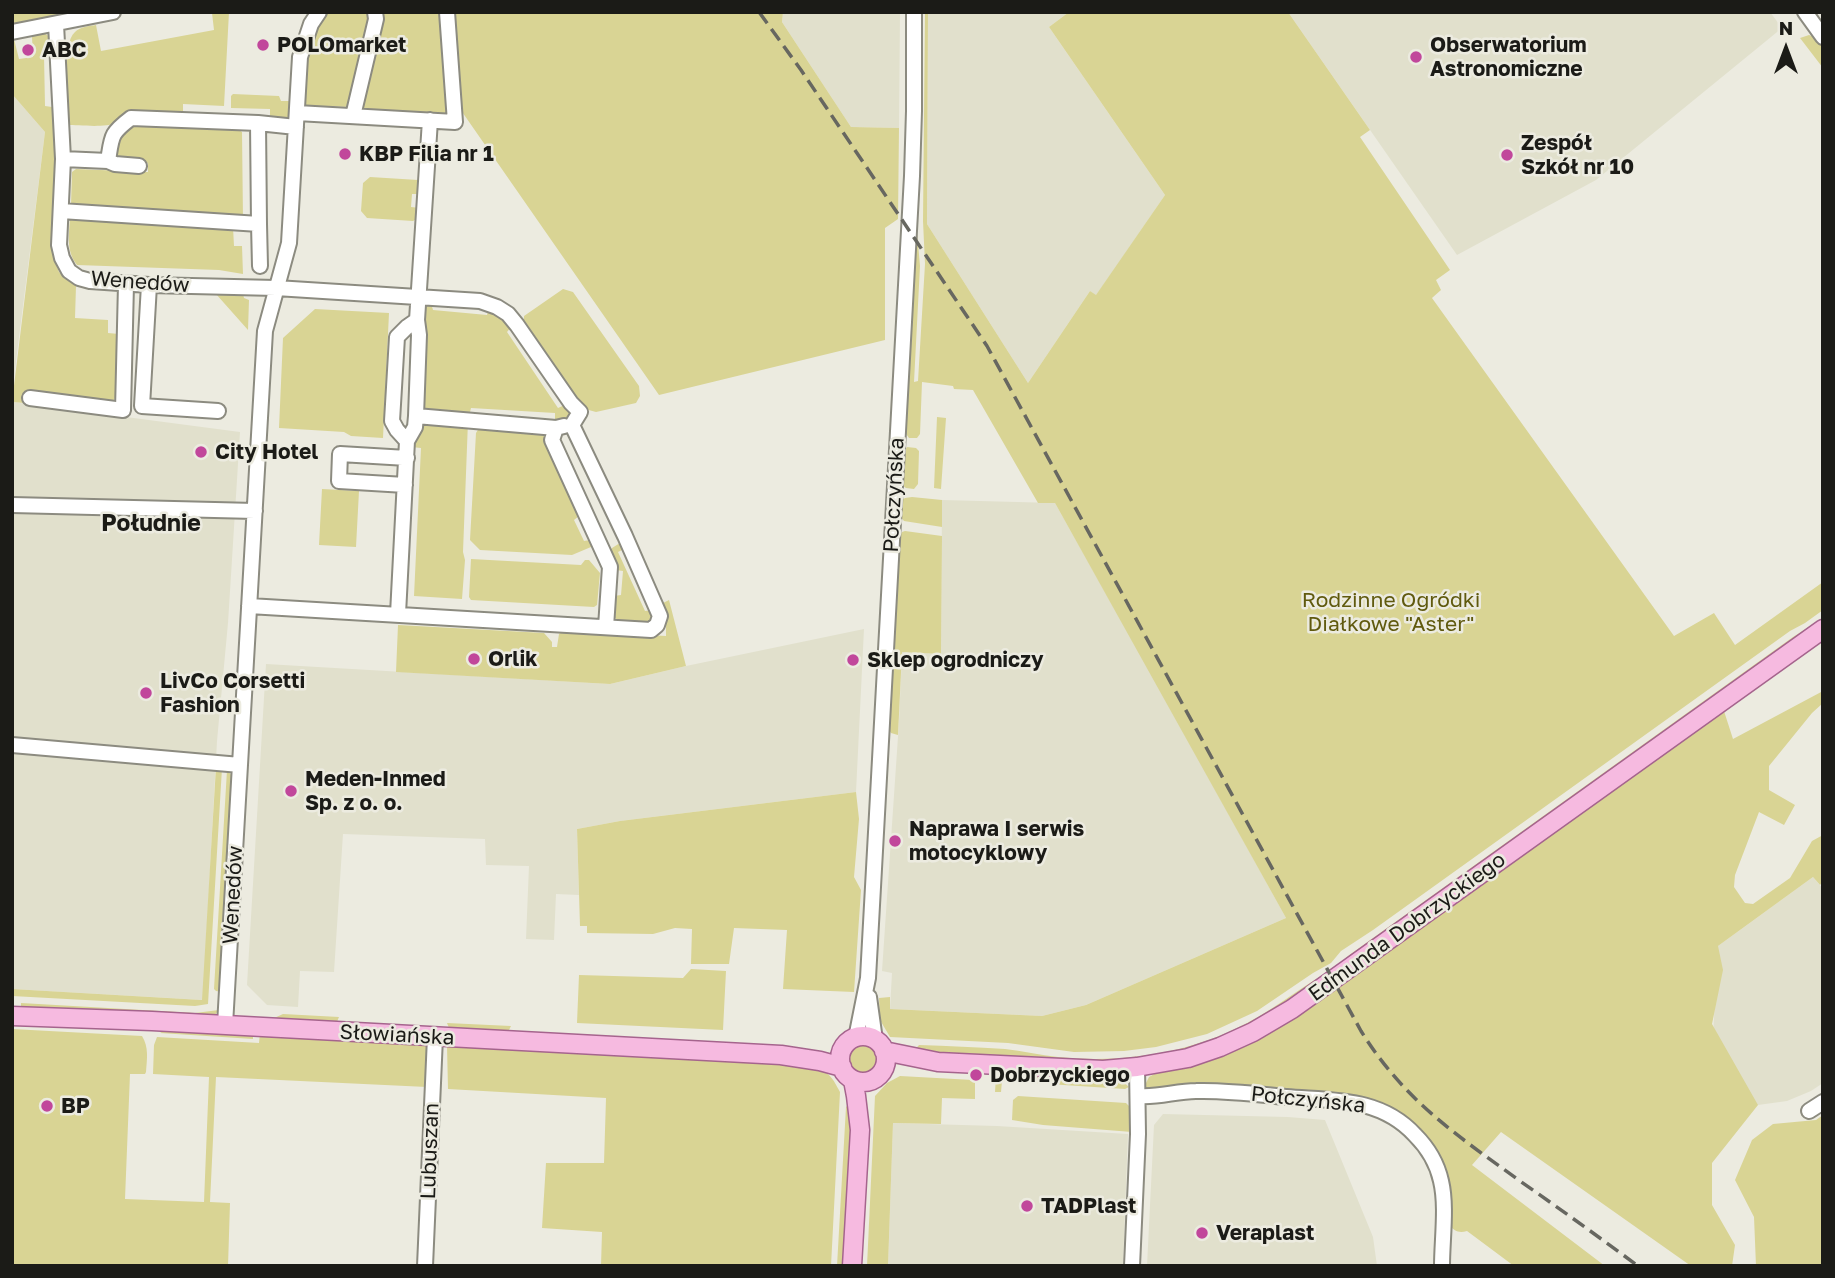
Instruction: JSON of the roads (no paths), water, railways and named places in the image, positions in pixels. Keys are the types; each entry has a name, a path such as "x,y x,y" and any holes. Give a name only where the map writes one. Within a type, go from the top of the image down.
{"main road":[{"name":"Edmunda Dobrzyckiego","path":"879,1060 1090,1069 1137,1068 1188,1058 1253,1032 1292,1009 1823,629"},
{"name":"Słowiańska","path":"12,1016 781,1055 820,1061 847,1074"},
{"path":"866,1037 879,1060 861,1082 847,1074 841,1056 849,1043 866,1037"},
{"name":"Słowiańska","path":"781,1055 849,1043"},
{"name":"Połczyńska","path":"860,1130 879,1060"},
{"name":"Połczyńska","path":"847,1074 856,1096 860,1130 852,1266"}],"street":[{"path":"12,32 113,12"},
{"name":"Wenedów","path":"225,1025 265,331 289,243 300,57 311,24 319,12"},
{"path":"353,116 376,19 375,12"},
{"path":"108,162 115,130 131,118 258,123 353,116 455,122 447,12"},
{"name":"Połczyńska","path":"879,1060 868,978 912,176 914,12"},
{"path":"1805,12 1823,37"},
{"name":"Wenedów","path":"56,24 63,159 59,245 69,271 90,281 419,297 480,301 497,307 508,314 580,412 572,425 660,616 657,625 651,630 249,606"},
{"path":"398,614 407,441 415,427 416,416 419,335 417,320 430,120"},
{"path":"258,123 260,267"},
{"path":"63,159 139,166"},
{"path":"61,211 259,224"},
{"path":"30,398 123,410 126,284"},
{"path":"149,285 142,406 218,411"},
{"path":"407,441 392,421 397,337 417,320"},
{"path":"416,416 556,428 572,425"},
{"path":"556,428 552,440 610,567 606,627"},
{"path":"405,485 339,481 340,454 407,458"},
{"path":"12,505 255,511"},
{"path":"602,548 625,536"},
{"path":"12,745 240,765"},
{"name":"Połczyńska","path":"849,1043 868,978"},
{"name":"Lubuszan","path":"425,1266 435,1037"},
{"path":"1132,1266 1138,1134 1137,1068"},
{"name":"Połczyńska","path":"1138,1096 1157,1097 1191,1091 1219,1091 1351,1102 1382,1110 1409,1128 1433,1158 1441,1179 1443,1201 1442,1266"},
{"path":"1808,1111 1823,1102"}],"railway":[{"path":"759,12 987,346 1361,1031 1395,1077 1452,1131 1638,1266"}],"place":[{"name":"POLOmarket","path":"263,45"},
{"name":"ABC","path":"28,50"},
{"name":"Obserwatorium Astronomiczne","path":"1416,57"},
{"name":"KBP Filia nr 1","path":"345,154"},
{"name":"Zespół Szkół nr 10","path":"1507,155"},
{"name":"City Hotel","path":"201,452"},
{"name":"Orlik","path":"474,659"},
{"name":"Sklep ogrodniczy","path":"853,660"},
{"name":"LivCo Corsetti Fashion","path":"146,693"},
{"name":"Meden-Inmed Sp. z o. o.","path":"291,791"},
{"name":"Naprawa I serwis motocyklowy","path":"895,841"},
{"name":"Dobrzyckiego","path":"976,1075"},
{"name":"BP","path":"47,1106"},
{"name":"TADPlast","path":"1027,1206"},
{"name":"Veraplast","path":"1202,1233"}],"district":[{"name":"Południe","path":"151,524"}],"park label":[{"name":"Rodzinne Ogródki Diałkowe \"Aster\"","path":"1391,612"}]}
